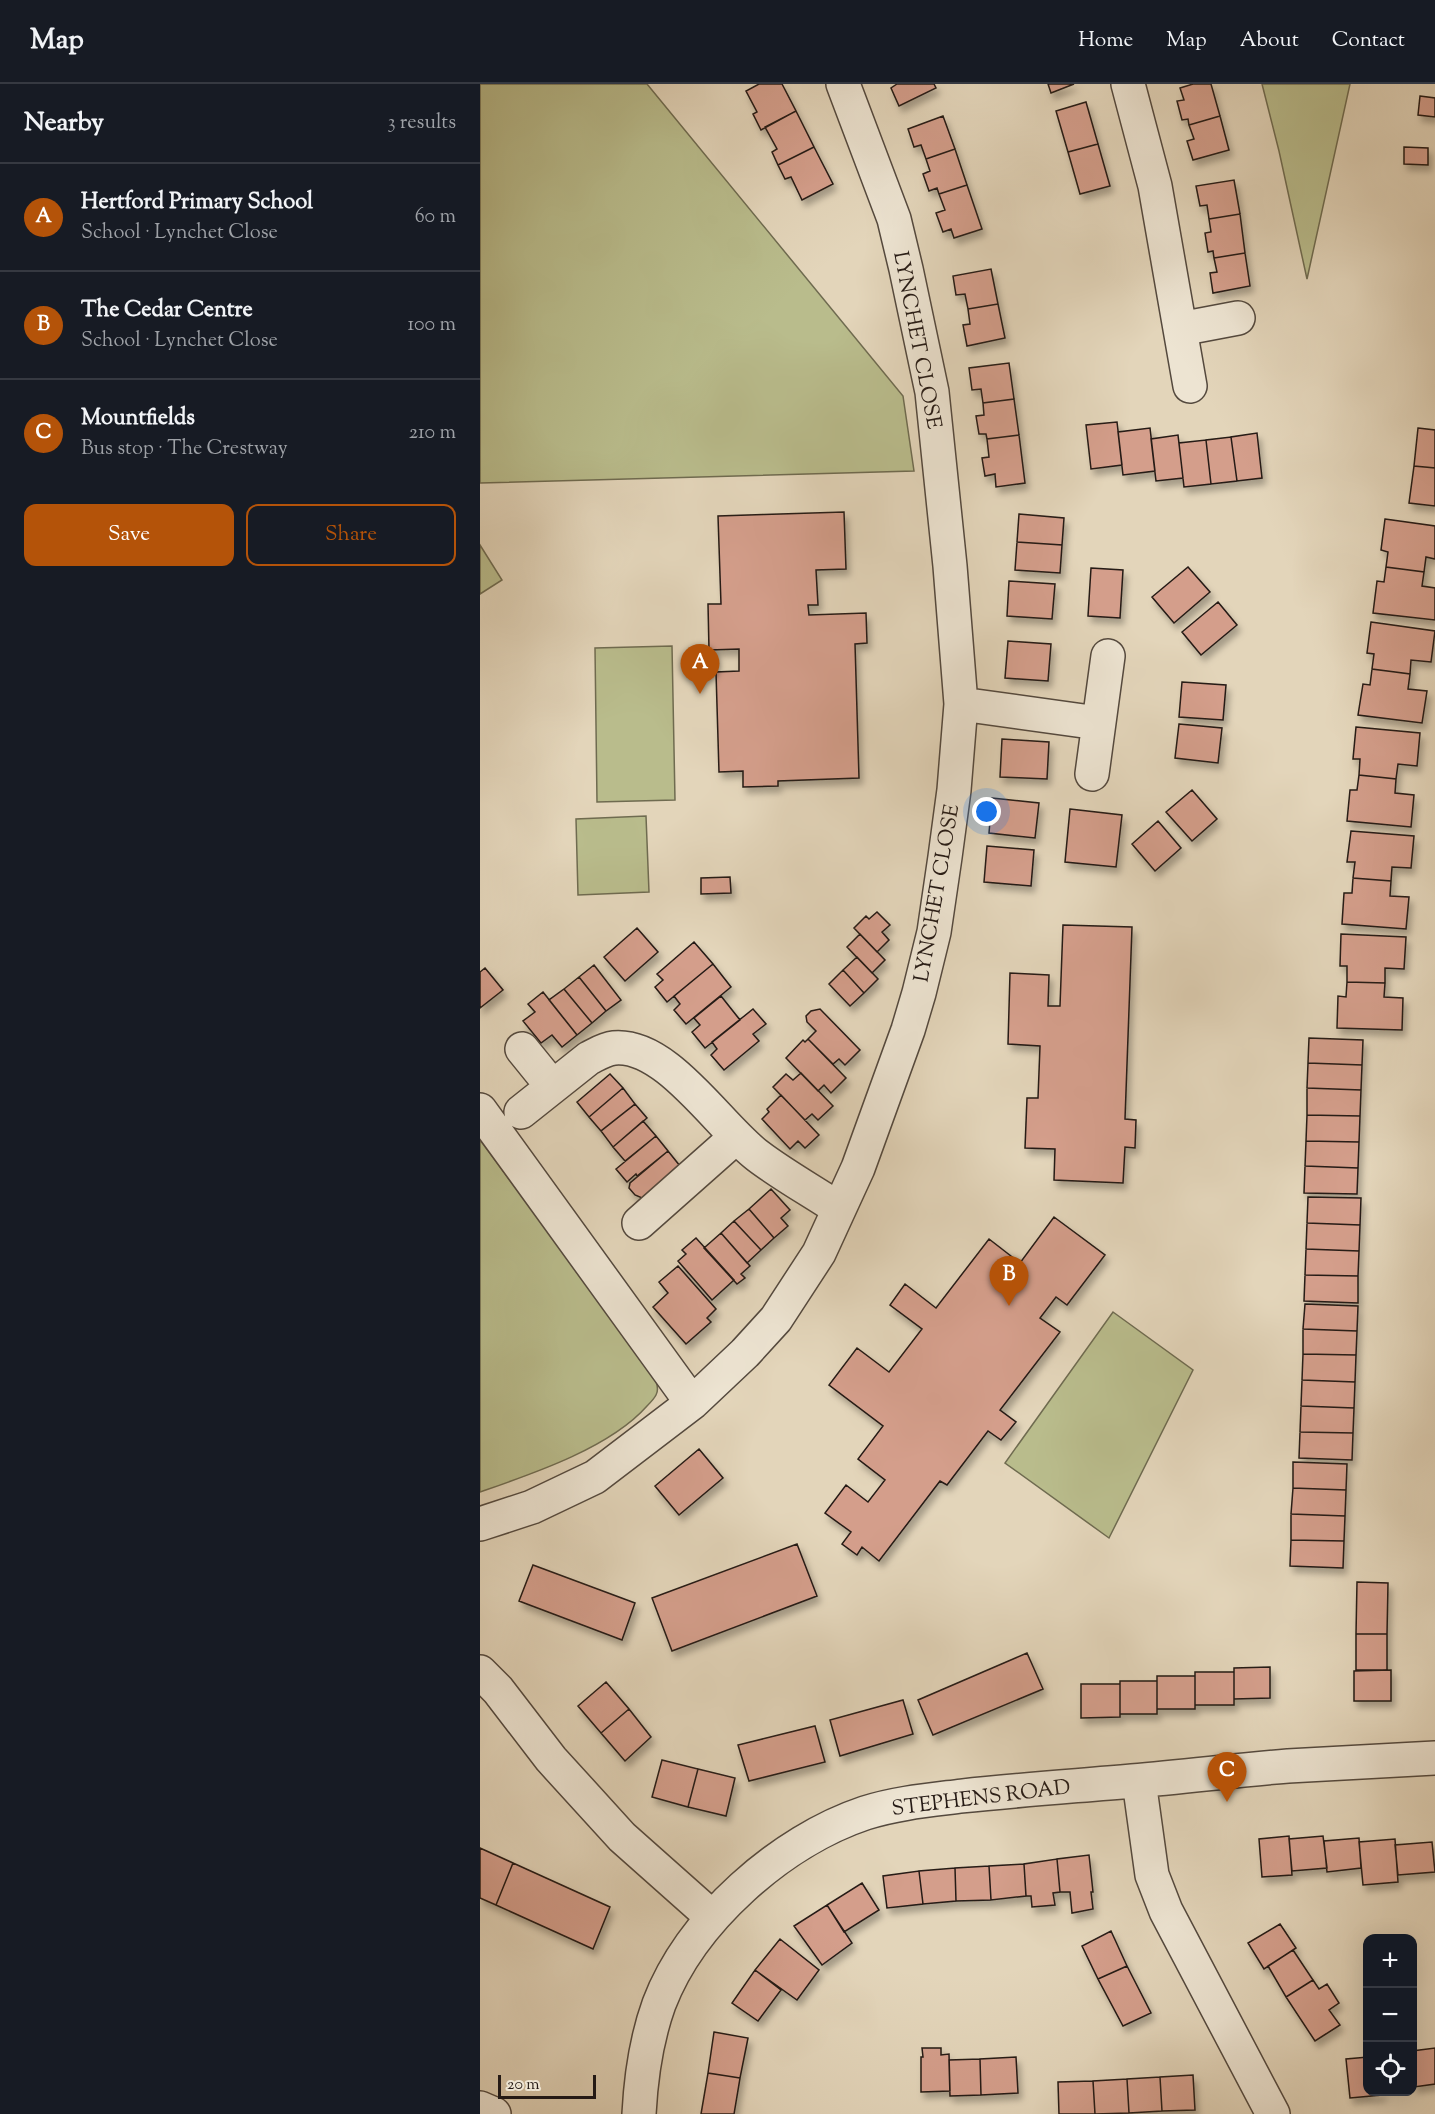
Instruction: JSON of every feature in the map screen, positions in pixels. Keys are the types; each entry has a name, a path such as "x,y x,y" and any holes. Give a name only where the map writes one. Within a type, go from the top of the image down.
{"street":[{"name":"LYNCHET CLOSE","path":"480,1524 532,1507 595,1477 692,1403 745,1353 776,1319 819,1253 858,1168 908,1030 931,942 954,790 961,704 950,566 932,392 906,269 894,219 843,84"},
{"path":"1128,84 1155,186 1190,386"},
{"path":"1180,329 1238,318"},
{"path":"1092,774 1108,656"},
{"path":"961,704 1098,723"},
{"path":"521,1112 552,1086 600,1052 614,1048 637,1051 668,1069 757,1156 839,1209"},
{"path":"522,1049 552,1086"},
{"path":"480,1110 692,1403"},
{"path":"639,1223 736,1137"},
{"path":"480,1672 498,1690 545,1752 622,1837 712,1917"},
{"name":"STEPHENS ROAD","path":"639,2114 643,2064 651,2031 660,2002 674,1973 712,1917 764,1869 793,1848 830,1827 867,1813 914,1802 1001,1792 1286,1766 1435,1758"},
{"path":"1139,1780 1152,1875 1166,1911 1273,2114"},
{"path":"480,2108 494,2114"}],"green space":[{"path":"480,84 647,84 903,396 914,471 480,483"},
{"path":"1262,84 1350,84 1307,279 1279,151"},
{"path":"480,545 502,580 480,594"},
{"path":"672,646 675,800 597,802 595,648"},
{"path":"646,816 649,892 578,895 576,819"},
{"path":"480,1140 648,1365 657,1391 649,1404 631,1421 592,1447 546,1468 480,1492"},
{"path":"1113,1312 1193,1370 1109,1538 1005,1463"}],"building":[{"path":"759,84 782,84 796,111 761,130 753,114 757,112 746,91"},
{"path":"897,84 934,84 936,88 899,106 891,88"},
{"path":"1048,84 1074,84 1051,93"},
{"path":"1193,84 1211,84 1220,116 1189,125 1188,119 1182,120 1177,101 1184,100 1180,88"},
{"path":"1420,96 1435,98 1435,117 1418,115"},
{"path":"1086,102 1098,144 1068,152 1056,111"},
{"path":"796,111 814,147 778,165 772,152 777,149 765,127"},
{"path":"943,116 955,149 926,159 921,145 914,147 908,129"},
{"path":"1220,116 1229,150 1193,160 1187,141 1194,139 1189,125"},
{"path":"1098,144 1110,186 1080,194 1068,152"},
{"path":"814,147 833,184 802,200 791,177 785,179 778,165"},
{"path":"1404,147 1428,148 1428,165 1404,164"},
{"path":"955,149 967,185 939,194 937,188 929,191 923,174 930,171 926,159"},
{"path":"1234,180 1240,214 1209,219 1207,205 1200,206 1196,186"},
{"path":"967,185 982,229 954,238 951,229 943,232 936,213 945,210 939,194"},
{"path":"1240,214 1245,253 1214,258 1213,251 1208,252 1205,233 1211,232 1209,219"},
{"path":"1245,253 1250,286 1213,293 1210,273 1217,272 1214,258"},
{"path":"991,269 998,304 968,309 965,294 956,295 953,276"},
{"path":"998,304 1005,338 967,346 963,325 970,324 968,309"},
{"path":"1009,363 1014,399 983,403 981,389 972,390 969,368"},
{"path":"1014,399 1019,435 987,439 986,434 979,434 976,416 984,415 983,403"},
{"path":"1117,422 1122,465 1091,469 1086,425"},
{"path":"1150,428 1155,471 1123,475 1118,432"},
{"path":"1418,428 1435,430 1435,468 1414,466"},
{"path":"1257,433 1262,478 1237,481 1231,437"},
{"path":"1019,435 1025,483 996,487 995,474 985,476 982,458 989,457 987,439"},
{"path":"1178,435 1183,478 1156,481 1151,439"},
{"path":"1231,437 1237,481 1211,484 1206,440"},
{"path":"1206,440 1211,484 1184,487 1179,443"},
{"path":"1414,466 1435,468 1435,506 1409,503"},
{"path":"844,512 846,569 816,570 818,605 808,605 809,615 866,613 867,643 855,644 859,778 778,781 778,786 743,787 743,771 719,772 716,672 739,671 739,649 709,650 708,604 721,604 718,516"},
{"path":"1019,514 1064,518 1062,545 1017,542"},
{"path":"1385,519 1435,526 1435,559 1426,557 1424,572 1386,567 1388,552 1381,550"},
{"path":"1017,542 1062,545 1060,573 1015,570"},
{"path":"1188,567 1210,592 1174,623 1152,597"},
{"path":"1386,567 1424,572 1422,586 1435,588 1435,620 1373,613 1377,581 1384,582"},
{"path":"1091,568 1123,570 1120,618 1088,616"},
{"path":"1009,581 1055,584 1052,619 1007,616"},
{"path":"1218,602 1237,625 1201,655 1182,632"},
{"path":"1371,622 1435,631 1431,662 1411,660 1410,674 1372,669 1374,654 1367,653"},
{"path":"1008,641 1051,644 1048,681 1005,678"},
{"path":"1372,669 1410,674 1408,689 1427,691 1422,723 1358,715 1363,684 1370,685"},
{"path":"1182,682 1226,685 1223,720 1179,717"},
{"path":"1179,724 1222,728 1218,763 1175,758"},
{"path":"1356,727 1420,733 1417,766 1398,764 1396,779 1359,775 1360,759 1353,759"},
{"path":"1002,739 1049,742 1047,779 1000,777"},
{"path":"1359,775 1396,779 1395,793 1414,795 1411,827 1347,821 1350,790 1357,790"},
{"path":"1192,790 1217,819 1192,841 1166,812"},
{"path":"992,798 1039,803 1035,838 989,833"},
{"path":"1070,809 1122,815 1116,867 1065,862"},
{"path":"1158,821 1181,848 1155,871 1132,844"},
{"path":"1351,831 1414,836 1411,868 1392,867 1391,881 1353,878 1355,862 1347,862"},
{"path":"987,846 1034,850 1031,886 984,882"},
{"path":"730,877 731,893 701,894 701,878"},
{"path":"1353,878 1391,881 1390,896 1409,897 1406,929 1342,924 1344,893 1352,893"},
{"path":"877,912 890,925 882,932 889,940 877,952 854,928 866,916 869,919"},
{"path":"1063,925 1132,927 1125,1119 1136,1120 1135,1148 1125,1147 1123,1183 1054,1180 1055,1149 1025,1148 1027,1098 1038,1098 1040,1046 1008,1044 1010,973 1049,975 1048,1006 1060,1006"},
{"path":"637,928 658,952 625,981 604,957"},
{"path":"860,934 885,960 872,973 847,947"},
{"path":"1341,934 1406,937 1404,969 1385,968 1385,983 1347,982 1347,966 1340,966"},
{"path":"694,942 713,964 667,1002 655,987 663,980 657,974"},
{"path":"857,957 878,979 864,993 843,970"},
{"path":"713,964 731,987 686,1024 674,1010 680,1004 674,996"},
{"path":"594,965 621,1000 606,1011 579,977"},
{"path":"485,968 503,990 480,1008 480,972"},
{"path":"843,970 864,993 850,1006 829,984"},
{"path":"579,977 606,1011 592,1023 564,989"},
{"path":"1347,982 1385,983 1384,997 1403,998 1402,1030 1337,1028 1338,996 1346,997"},
{"path":"564,989 592,1023 577,1035 549,1000"},
{"path":"543,992 577,1035 562,1047 552,1035 541,1043 523,1021 535,1012 528,1004"},
{"path":"721,996 740,1020 705,1048 692,1032 700,1025 694,1018"},
{"path":"753,1009 766,1024 753,1034 759,1041 724,1070 711,1055 717,1049 712,1042"},
{"path":"820,1009 860,1050 845,1065 839,1059 833,1064 808,1039 816,1031 807,1022 806,1016 811,1011"},
{"path":"1309,1038 1363,1040 1362,1065 1308,1063"},
{"path":"808,1039 846,1078 831,1093 824,1085 818,1091 786,1058 803,1040 805,1042"},
{"path":"1308,1063 1362,1065 1361,1090 1307,1088"},
{"path":"801,1073 833,1106 818,1120 812,1114 805,1120 773,1087 786,1074 793,1080"},
{"path":"610,1074 623,1088 589,1117 577,1102"},
{"path":"623,1088 635,1104 601,1131 589,1117"},
{"path":"1307,1088 1361,1090 1360,1116 1307,1115"},
{"path":"781,1095 819,1135 805,1148 798,1141 790,1149 762,1119 769,1112 767,1109"},
{"path":"635,1104 647,1118 613,1147 601,1131"},
{"path":"1307,1115 1360,1116 1359,1142 1306,1141"},
{"path":"643,1121 656,1136 625,1161 613,1147"},
{"path":"656,1136 668,1151 627,1182 616,1169"},
{"path":"1306,1141 1359,1142 1358,1168 1305,1166"},
{"path":"668,1151 680,1166 642,1198 635,1195 629,1188 630,1183"},
{"path":"1305,1166 1358,1168 1357,1194 1304,1193"},
{"path":"771,1189 790,1210 781,1218 788,1226 774,1238 749,1209"},
{"path":"1308,1197 1361,1198 1360,1225 1307,1223"},
{"path":"749,1209 774,1238 761,1250 734,1221"},
{"path":"1054,1217 1105,1255 1067,1305 1056,1297 1040,1318 1060,1332 1000,1410 1016,1422 1001,1440 988,1431 947,1485 940,1481 879,1561 862,1547 857,1555 842,1544 851,1532 825,1513 846,1485 868,1502 885,1480 858,1459 883,1426 829,1385 857,1348 889,1372 922,1329 890,1305 905,1284 936,1308 989,1239 1020,1263"},
{"path":"734,1221 761,1250 747,1263 721,1233"},
{"path":"1307,1223 1360,1225 1359,1251 1306,1249"},
{"path":"721,1233 750,1266 741,1274 745,1278 737,1284 704,1248"},
{"path":"696,1238 734,1280 712,1300 678,1261 686,1254 682,1250"},
{"path":"1306,1249 1359,1251 1358,1276 1305,1275"},
{"path":"678,1266 716,1309 707,1318 711,1322 686,1344 653,1307 668,1293 659,1282"},
{"path":"1305,1275 1358,1276 1358,1303 1304,1301"},
{"path":"1305,1304 1358,1306 1357,1331 1303,1329"},
{"path":"1303,1329 1357,1331 1356,1355 1303,1354"},
{"path":"1303,1354 1356,1355 1355,1382 1302,1380"},
{"path":"1302,1380 1355,1382 1354,1408 1301,1406"},
{"path":"1301,1406 1354,1408 1353,1433 1300,1432"},
{"path":"1300,1432 1353,1433 1352,1460 1299,1458"},
{"path":"699,1449 723,1478 679,1515 655,1486"},
{"path":"1293,1462 1347,1464 1346,1490 1293,1488"},
{"path":"1293,1488 1346,1490 1345,1516 1291,1514"},
{"path":"1291,1514 1345,1516 1344,1541 1291,1540"},
{"path":"1291,1540 1344,1541 1343,1568 1290,1566"},
{"path":"797,1544 817,1596 672,1651 652,1598"},
{"path":"533,1565 635,1603 622,1640 519,1601"},
{"path":"1357,1582 1388,1583 1387,1634 1356,1634"},
{"path":"1356,1634 1387,1634 1387,1670 1356,1670"},
{"path":"1027,1653 1043,1689 933,1735 918,1700"},
{"path":"1270,1667 1270,1698 1234,1699 1234,1668"},
{"path":"1391,1670 1391,1701 1354,1701 1354,1671"},
{"path":"1195,1672 1234,1672 1234,1705 1195,1705"},
{"path":"1157,1676 1195,1676 1195,1709 1157,1709"},
{"path":"1120,1681 1157,1681 1157,1714 1120,1714"},
{"path":"606,1682 629,1709 601,1733 578,1706"},
{"path":"1081,1684 1120,1684 1120,1717 1081,1718"},
{"path":"903,1700 913,1734 840,1756 830,1720"},
{"path":"629,1709 651,1737 625,1761 601,1733"},
{"path":"815,1726 825,1762 749,1781 738,1745"},
{"path":"662,1760 698,1769 688,1807 652,1797"},
{"path":"698,1769 735,1778 726,1816 688,1807"},
{"path":"1289,1836 1292,1875 1262,1877 1259,1839"},
{"path":"1323,1836 1327,1868 1292,1871 1289,1839"},
{"path":"1359,1838 1361,1868 1327,1872 1324,1841"},
{"path":"1395,1839 1398,1882 1363,1885 1359,1842"},
{"path":"1432,1842 1435,1872 1398,1875 1395,1845"},
{"path":"480,1848 513,1863 496,1905 480,1898"},
{"path":"1089,1855 1093,1909 1072,1913 1070,1892 1060,1892 1057,1859"},
{"path":"1057,1859 1060,1892 1053,1893 1055,1905 1032,1907 1031,1896 1026,1896 1024,1864"},
{"path":"513,1863 610,1907 593,1949 496,1905"},
{"path":"1024,1864 1026,1896 991,1900 989,1866"},
{"path":"989,1866 991,1900 956,1901 955,1868"},
{"path":"955,1868 956,1901 923,1904 919,1871"},
{"path":"919,1871 923,1904 887,1908 883,1876"},
{"path":"862,1883 879,1910 844,1932 827,1905"},
{"path":"827,1905 852,1943 822,1965 794,1926"},
{"path":"1280,1924 1296,1948 1264,1969 1248,1943"},
{"path":"1111,1931 1127,1966 1098,1979 1082,1946"},
{"path":"780,1939 819,1970 797,2000 755,1970"},
{"path":"1293,1950 1313,1980 1286,1997 1268,1966"},
{"path":"1127,1966 1151,2013 1123,2026 1098,1979"},
{"path":"755,1970 781,1990 758,2021 732,2003"},
{"path":"1313,1980 1319,1989 1327,1984 1339,2003 1329,2010 1340,2025 1315,2041 1286,1997"},
{"path":"714,2032 748,2038 740,2078 708,2073"},
{"path":"922,2048 941,2048 941,2055 949,2054 950,2091 921,2092"},
{"path":"1435,2048 1435,2084 1417,2087 1417,2050"},
{"path":"1016,2057 1018,2093 981,2095 980,2059"},
{"path":"1363,2057 1363,2096 1371,2096 1350,2098 1346,2059"},
{"path":"980,2059 981,2095 950,2096 949,2060"},
{"path":"708,2073 740,2078 734,2114 701,2114"},
{"path":"1193,2075 1195,2110 1162,2111 1160,2077"},
{"path":"1160,2077 1162,2111 1129,2113 1127,2079"},
{"path":"1127,2079 1129,2113 1095,2114 1093,2081"},
{"path":"1093,2081 1095,2114 1059,2114 1058,2082"}],"place":[{"name":"Hertford Primary School","path":"700,694"},
{"name":"The Cedar Centre","path":"1009,1306"},
{"name":"Mountfields","path":"1227,1802"}]}
